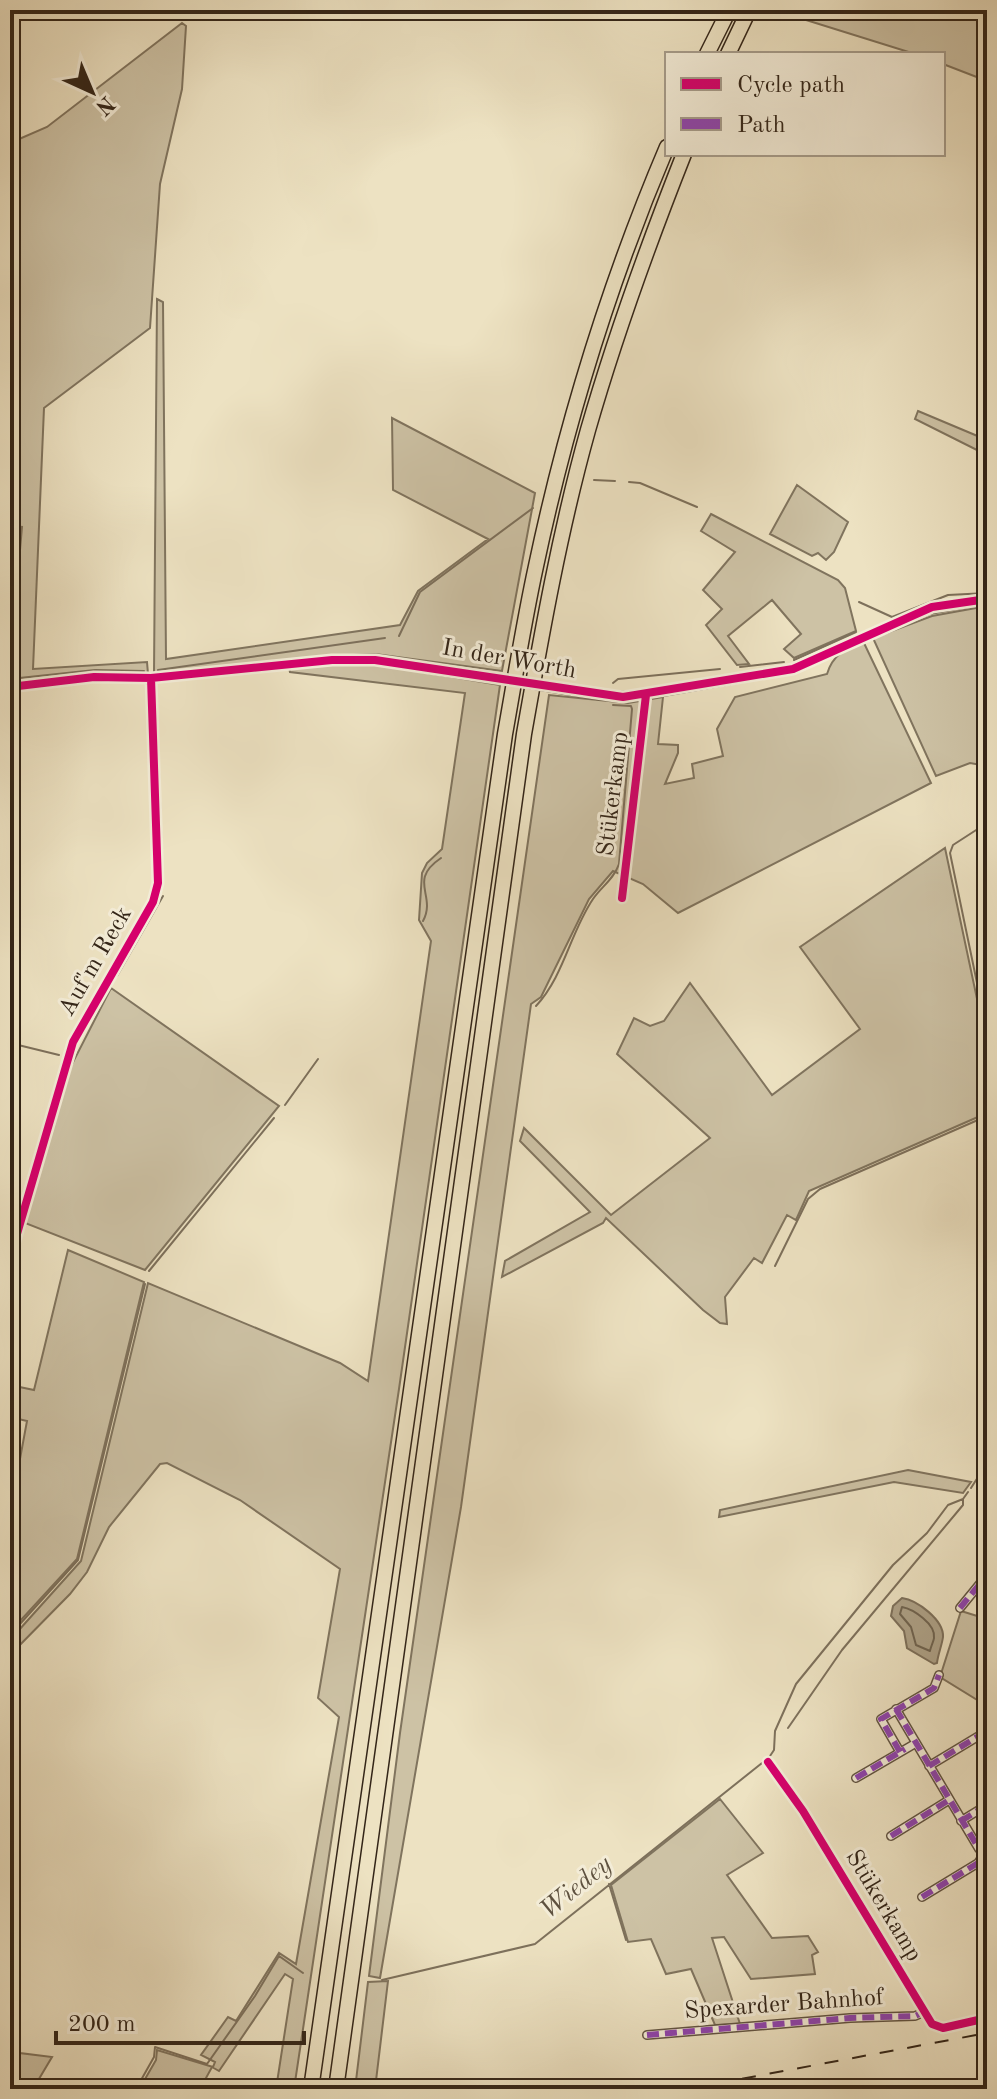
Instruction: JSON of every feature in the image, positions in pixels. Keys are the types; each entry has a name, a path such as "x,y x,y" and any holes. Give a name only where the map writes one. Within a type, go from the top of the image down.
{"highway":[{"path":"708,52 729,10"},
{"path":"729,52 749,10"},
{"path":"311,2089 505,734 536,564 570,427 606,311 665,152"},
{"path":"336,2089 524,734 545,616 588,431 624,316 683,156"}],"street":[{"name":"In der Worth","path":"10,687 94,677 151,678 332,660 375,660 603,696 646,695 793,669 932,607 987,599"},
{"name":"Auf'm Reck","path":"10,1258 69,1053 153,902 158,883 151,678"},
{"name":"Stükerkamp","path":"622,898 646,695"},
{"path":"960,1608 987,1575"},
{"path":"900,1752 881,1719 934,1688 939,1675"},
{"path":"896,1709 961,1821 979,1849 986,1852 978,1863 922,1897"},
{"path":"929,1766 987,1731"},
{"path":"856,1778 916,1743"},
{"name":"Stükerkamp","path":"768,1762 803,1811 924,2012"},
{"path":"891,1836 949,1800"},
{"path":"961,1821 987,1805"},
{"path":"924,2012 932,2024 943,2028 987,2018"},
{"name":"Spexarder Bahnhof","path":"647,2035 850,2018 915,2016 924,2012"}],"shaded area":[{"path":"774,10 987,10 987,81 945,65 945,52 909,52"},
{"path":"182,23 186,26 182,89 160,184 150,328 44,408 33,669 147,662 148,674 94,674 10,684 10,607 16,596 22,527 10,526 10,143 47,127"},
{"path":"157,299 163,302 166,659 400,625 418,591 488,539 393,490 392,418 535,493 502,671 375,654 154,674"},
{"path":"918,411 987,440 987,470 983,453 915,419"},
{"path":"797,485 848,522 834,552 826,560 818,553 812,556 770,534"},
{"path":"711,514 838,580 845,588 856,631 794,658 784,649 801,634 772,600 728,636 749,664 737,665 706,625 722,609 703,590 735,552 701,531"},
{"path":"987,606 987,766 970,763 936,776 873,638 932,616"},
{"path":"863,641 931,783 678,913 643,884 613,871 589,899 541,997 531,1004 461,1507 380,1978 369,1976 400,1733 549,695 628,703 663,697 658,744 678,745 678,753 665,784 694,778 692,764 723,756 717,729 735,697 827,674 837,657"},
{"path":"374,664 500,685 294,2089 276,2089 293,1979 285,1974 219,2071 212,2067 200,2089 132,2089 136,2083 141,2086 156,2060 157,2050 213,2067 215,2062 201,2055 228,2017 236,2021 279,1953 296,1964 339,1717 318,1698 340,1569 240,1500 167,1463 160,1464 109,1527 87,1572 70,1594 10,1655 10,1640 81,1561 148,1283 340,1363 368,1381 431,941 419,920 422,873 427,863 442,849 465,693 290,672 289,668"},
{"path":"945,848 987,1046 987,1113 809,1191 796,1220 787,1215 762,1263 754,1258 725,1297 727,1324 720,1323 703,1310 606,1218 603,1223 502,1277 505,1261 590,1212 520,1141 524,1128 611,1215 710,1138 617,1054 634,1018 650,1026 664,1021 690,983 772,1095 860,1029 800,947"},
{"path":"111,988 279,1106 145,1270 25,1223 71,1066"},
{"path":"68,1250 144,1282 77,1559 10,1632 10,1513 27,1421 10,1417 10,1385 34,1390"},
{"path":"908,1470 971,1482 963,1493 894,1482 719,1517 720,1510"},
{"path":"961,1611 987,1619 987,1706 940,1677"},
{"path":"720,1799 763,1853 727,1875 772,1938 808,1936 818,1952 812,1955 815,1974 751,1979 724,1937 712,1938 740,2024 715,2025 691,1969 666,1974 651,1939 628,1942 611,1885"},
{"path":"388,1981 375,2089 355,2089 368,1982"},
{"path":"10,2044 20,2045 20,2053 52,2057 33,2089 10,2089"}],"water":[{"path":"902,1598 922,1607 939,1624 943,1637 937,1663 907,1648 904,1631 891,1616 893,1606"}],"waterway":[{"path":"594,480 615,481"},
{"path":"629,482 640,483 697,507"},
{"path":"399,636 420,592 533,508"},
{"path":"859,602 892,617 948,595 987,593"},
{"path":"892,629 930,614 987,604"},
{"path":"794,660 856,632"},
{"path":"158,670 385,638"},
{"path":"740,667 784,662"},
{"path":"613,683 618,679 720,669"},
{"path":"10,679 95,670 144,671"},
{"path":"10,692 57,685"},
{"path":"156,685 162,859"},
{"path":"536,1006 553,981 585,912 619,864 632,709 631,706 613,705"},
{"name":"Wiedey","path":"987,823 953,845 950,853 987,1031"},
{"path":"423,921 427,903 424,881 431,866 441,858"},
{"path":"117,976 163,896"},
{"path":"10,1043 59,1055"},
{"path":"285,1105 318,1059"},
{"path":"775,1266 808,1199 820,1189 987,1116"},
{"path":"149,1271 274,1118"},
{"path":"10,1635 78,1560 145,1284"},
{"name":"Wiedey","path":"971,1488 987,1463"},
{"name":"Wiedey","path":"770,1756 774,1750 775,1731 796,1684 893,1565 927,1533 948,1505 963,1499 968,1492"},
{"path":"788,1728 842,1650 963,1505 963,1499"},
{"name":"Wiedey","path":"382,1980 535,1944 762,1763"},
{"path":"609,1884 626,1940"},
{"name":"Wiedey","path":"136,2089 154,2057 155,2047 207,2064 279,1956 303,1973"},
{"path":"10,2048 14,2049"}],"railway":[{"path":"687,2089 987,2033"}],"marked path":[{"path":"960,1608 987,1575"},
{"path":"900,1752 881,1719 934,1688 939,1675"},
{"path":"896,1709 979,1849 987,1852"},
{"path":"929,1766 987,1731"},
{"path":"856,1778 905,1749"},
{"path":"891,1836 949,1800"},
{"path":"961,1821 987,1805"},
{"path":"922,1897 978,1863 986,1851"},
{"path":"647,2035 850,2018 915,2016 924,2012"}],"cycle path":[{"path":"10,687 94,677 151,678 332,660 375,660 623,697 793,669 932,607 987,599"},
{"path":"10,1258 73,1042 153,902 158,883 151,678"},
{"path":"622,898 646,695"},
{"path":"768,1762 803,1811 932,2024 943,2028 987,2018"}]}
